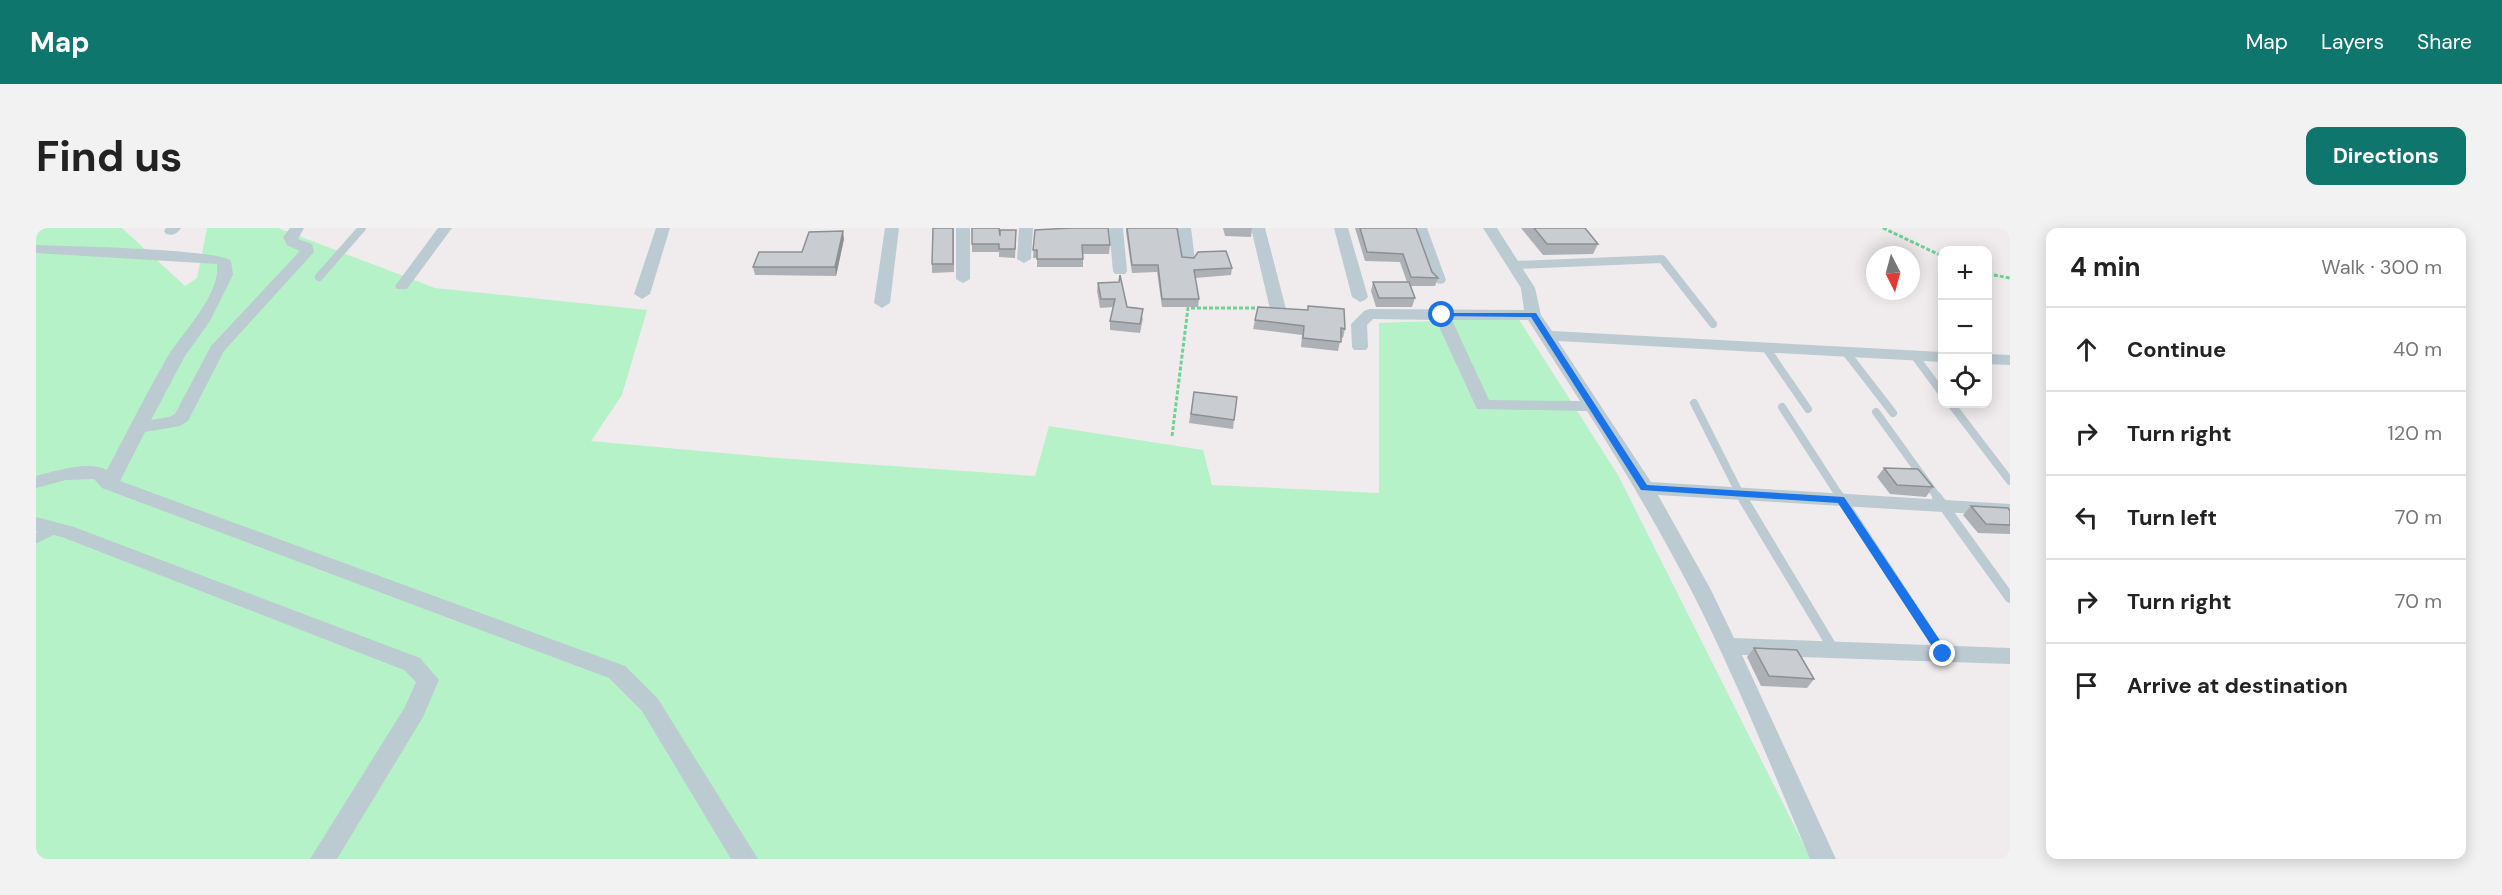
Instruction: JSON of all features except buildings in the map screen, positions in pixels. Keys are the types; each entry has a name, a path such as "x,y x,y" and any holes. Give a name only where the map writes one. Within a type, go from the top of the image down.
{"street":[{"path":"138,428 174,422 182,417 217,349 307,252 307,247 292,242 290,237 297,228"},
{"path":"402,286 445,228"},
{"path":"642,294 663,228"},
{"path":"882,303 892,228"},
{"path":"963,228 963,279"},
{"path":"1024,259 1026,228"},
{"path":"1116,228 1120,271"},
{"path":"1184,228 1188,260"},
{"path":"1258,228 1278,309"},
{"path":"1341,228 1360,297"},
{"path":"1420,228 1439,280"},
{"path":"1490,228 1528,288 1533,315 1645,488 1701,590 1776,750 1823,859"},
{"path":"36,249 194,257 224,261 226,275 202,321 177,355 110,484"},
{"path":"1360,347 1359,324 1369,314 1533,315"},
{"path":"1442,315 1483,405 1592,406"},
{"path":"1547,336 1938,357"},
{"path":"1992,359 2010,360"},
{"path":"36,482 66,474 99,473 110,484 617,672 650,705 745,859"},
{"path":"1645,488 2010,510"},
{"path":"42,530 412,664 428,680 415,711 323,859"},
{"path":"1727,646 2010,656"}],"lane":[{"path":"319,277 362,228"},
{"path":"1515,265 1662,259 1713,324"},
{"path":"1766,348 1808,409"},
{"path":"1845,351 1893,413"},
{"path":"1914,355 1938,388"},
{"path":"1694,403 1740,494 1834,650"},
{"path":"1782,407 1943,654"},
{"path":"1954,408 2010,481"},
{"path":"1876,412 2010,598"}],"path":[{"path":"1882,228 1938,254"},
{"path":"1992,275 2010,278"},
{"path":"1172,436 1188,308 1278,309"}],"green space":[{"path":"36,228 122,228 185,286 197,278 207,228 278,228 435,288 647,310 622,395 591,441 778,458 1035,476 1049,426 1203,450 1212,485 1379,493 1379,323 1518,318 1618,475 1811,859 36,859"}],"route":[{"path":"1442,315 1533,315 1645,488 1841,500 1943,654"}]}
